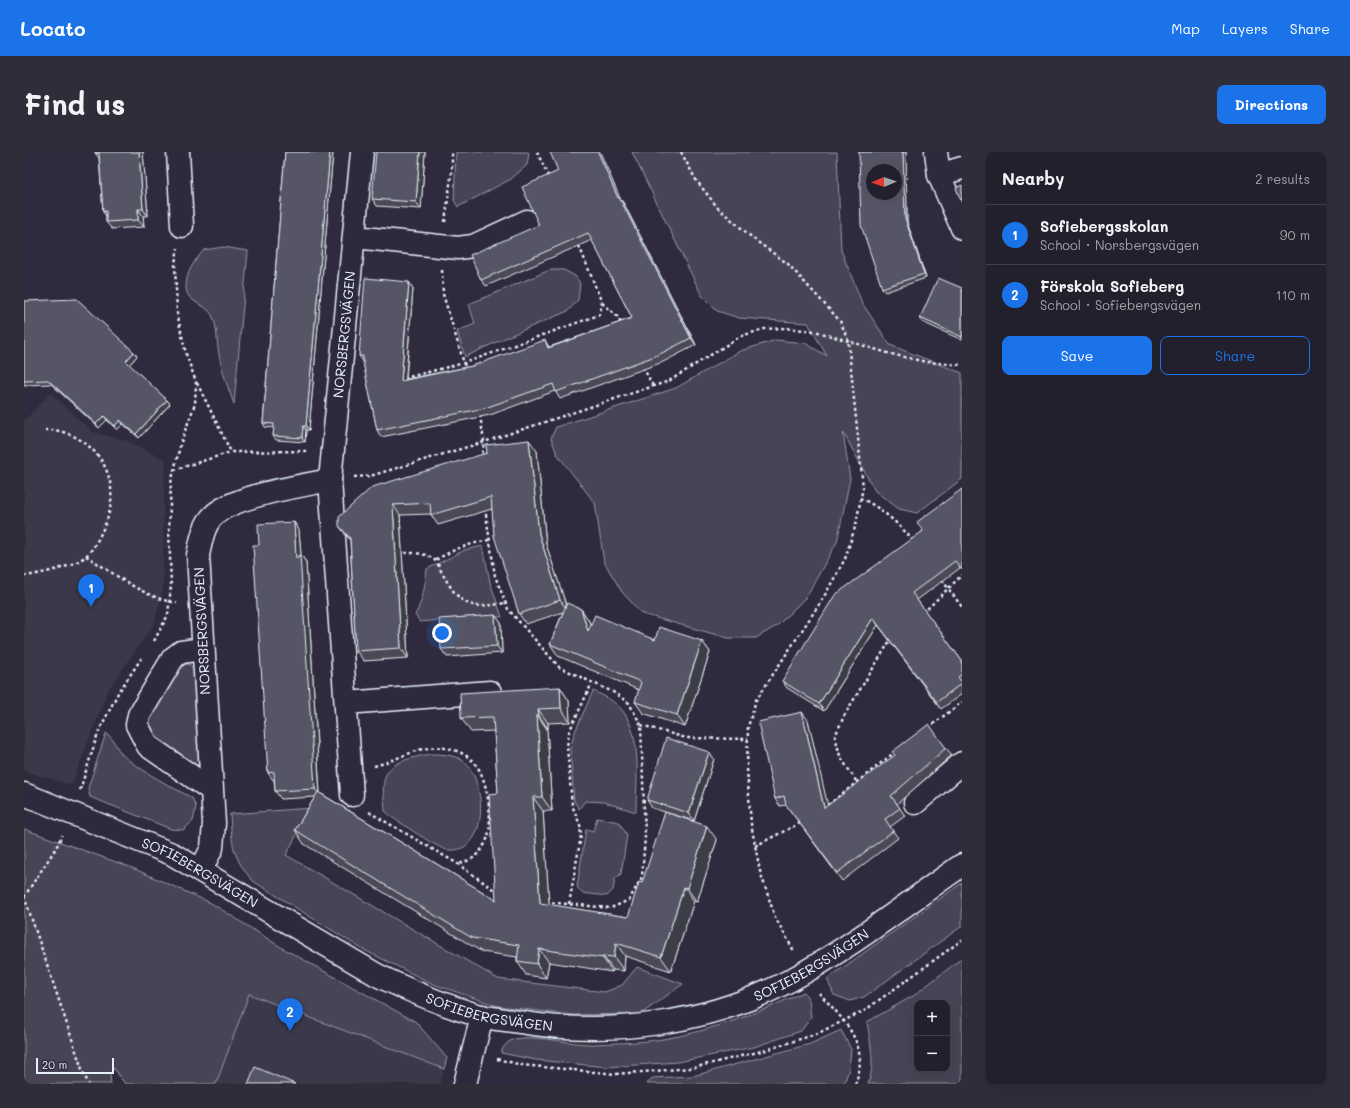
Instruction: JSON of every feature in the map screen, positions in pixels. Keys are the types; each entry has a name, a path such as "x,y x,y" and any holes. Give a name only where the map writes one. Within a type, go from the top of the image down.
{"street":[{"path":"178,152 182,226"},
{"name":"NORSBERGSVÄGEN","path":"352,795 330,480 355,238 362,152"},
{"path":"936,152 939,175 962,228"},
{"path":"939,175 962,168"},
{"path":"355,238 458,248 474,246 527,221"},
{"name":"NORSBERGSVÄGEN","path":"201,870 212,848 214,823 210,789 198,555 204,530 214,515 236,502 330,480"},
{"path":"203,649 181,652 173,658 139,715 137,725 141,736 148,746 210,789"},
{"path":"346,703 509,691"},
{"path":"915,803 962,763"},
{"name":"SOFIEBERGSVÄGEN","path":"24,794 72,812 172,854 377,976 413,992 482,1016 540,1026 599,1029 641,1026 694,1017 747,999 788,981 832,956 962,865"},
{"path":"465,1084 482,1016"}],"path":[{"path":"452,152 448,213 439,247 442,263 443,294 469,377"},
{"path":"537,152 550,181"},
{"path":"681,152 696,180 718,208 755,240 788,264 840,321 848,340 863,487 856,524 845,560 822,600 756,700 748,727 751,824 760,871 776,917 794,952"},
{"path":"182,226 175,263 177,313 186,354 196,382 231,452"},
{"path":"576,238 592,274 602,303 618,317 622,324"},
{"path":"399,378 464,363 599,316 602,303"},
{"path":"330,480 370,476 484,442 669,381 713,355 741,336 764,329 785,328 815,331 891,354 926,362 962,365"},
{"path":"643,366 653,386"},
{"path":"151,645 168,615 171,586 170,490 181,442 195,404 196,382"},
{"path":"479,412 484,442 482,464"},
{"path":"24,576 62,568 86,556 98,540 109,518 112,496 109,474 98,454 82,441 62,431 45,430"},
{"path":"174,470 231,452 333,450"},
{"path":"860,498 874,505 896,522 916,544"},
{"path":"484,502 495,576 508,609 559,667 629,703 640,725 645,837 642,877 629,900 611,908 540,901"},
{"path":"436,560 467,544 489,540"},
{"path":"391,552 421,554 430,556 436,560 452,592 463,602 475,606 505,603"},
{"path":"86,556 138,588 169,602"},
{"path":"920,615 962,575"},
{"path":"940,576 962,607"},
{"path":"856,781 840,756 835,736 845,714 893,636"},
{"path":"89,1084 84,1075 24,896 56,848 72,812 98,733 118,693 147,651"},
{"path":"569,904 581,836 580,825 571,800 567,748 569,732 592,683"},
{"path":"925,730 962,702"},
{"path":"640,725 686,738 748,738"},
{"path":"350,771 384,763 417,750 434,747 451,749 466,755 476,765 484,780 490,815 488,836 481,851 472,859 458,864"},
{"path":"823,809 856,781 900,749"},
{"path":"352,795 363,808 458,864 499,894"},
{"path":"755,846 804,821"},
{"path":"472,1054 522,1065 616,1074 692,1068 766,1050 816,1034 844,1021 864,1011 962,940"},
{"path":"815,988 844,1021 859,1049 859,1074 855,1084"}],"shaded area":[{"path":"456,152 529,153 527,165 511,179 458,207 454,200"},
{"path":"632,152 837,152 841,250 862,303 890,345 962,373 962,479 917,513 899,509 875,491 843,432 850,479 837,542 806,597 778,625 756,638 728,638 642,614 622,592 604,562 595,503 557,454 551,438 556,427 676,388 740,351 776,340 805,343 827,356 808,323 739,318 717,311 702,296"},
{"path":"223,247 248,251 234,404 222,367 212,315 206,308 190,297 186,288 189,272 204,250"},
{"path":"550,270 564,270 575,276 580,283 578,300 568,311 465,357 457,331 475,324 469,304"},
{"path":"50,393 93,432 125,440 166,460 164,483 163,589 154,624 107,692 72,785 24,771 24,421"},
{"path":"483,546 490,582 502,617 470,617 420,622 415,615 422,599 427,569 465,550"},
{"path":"189,664 196,671 201,759 199,765 191,766 156,739 149,729 148,723 158,699 176,669 182,665"},
{"path":"593,691 616,704 629,721 636,746 637,759 636,812 604,802 585,801 579,809 574,801 570,750 574,734"},
{"path":"106,733 127,759 151,775 192,798 196,807 193,821 183,830 171,829 90,797 88,788"},
{"path":"429,754 450,755 462,760 470,768 476,781 480,796 478,827 472,840 462,848 448,850 443,849 393,818 385,811 383,785 386,775 390,769 408,759"},
{"path":"311,808 286,855 498,979 605,992 622,985 637,967 683,984 641,1014 573,1015 498,1006 433,984 362,949 253,881 246,873 234,850 231,834 230,814"},
{"path":"597,818 619,822 627,835 621,874 615,879 613,890 607,896 582,893 577,887 586,829 593,831"},
{"path":"24,829 130,867 211,903 284,949 416,1022 447,1058 444,1069 249,994 216,1084 125,1084 114,1068 110,1075 111,1084 24,1084"},
{"path":"962,883 962,926 864,997 850,1001 834,995 827,979"},
{"path":"962,958 962,1084 868,1084 872,1069 872,1061 867,1022 913,996"},
{"path":"804,992 809,1000 811,1017 801,1031 754,1047 678,1062 607,1067 536,1060 501,1053 508,1042 520,1038 540,1038 594,1044 641,1042 688,1034 747,1016"},
{"path":"248,994 444,1069 440,1084 216,1084"},
{"path":"841,1030 851,1049 849,1069 844,1084 647,1084 652,1078 693,1076 810,1044"}],"building":[{"path":"95,152 139,152 143,209 138,209 138,220 106,222 106,211 103,212 99,153"},
{"path":"285,152 330,152 306,426 303,426 302,438 273,436 274,424 263,423"},
{"path":"376,152 420,152 416,202 372,199"},
{"path":"550,152 598,152 618,198 619,197 691,338 658,355 556,392 553,384 485,408 377,430 363,356 359,356 365,278 409,282 401,381 472,366 545,340 548,348 632,318 588,233 481,280 470,255 539,225 522,187 558,171"},
{"path":"859,152 903,152 905,218 924,274 882,288 861,225"},
{"path":"962,185 962,203 956,188"},
{"path":"938,278 962,288 962,337 920,318"},
{"path":"77,299 134,352 126,361 167,400 136,434 120,420 115,426 104,416 96,424 48,380 24,381 24,301"},
{"path":"529,440 539,534 560,600 519,614 494,536 491,497 431,515 430,503 393,505 401,648 356,651 350,538 339,526 339,517 372,487 487,453 486,445"},
{"path":"962,489 962,570 955,561 912,593 962,661 962,674 958,677 962,683 937,702 873,618 819,704 782,681 835,595 923,531 917,522"},
{"path":"294,522 296,559 300,555 315,789 275,791 274,772 268,773 253,545 259,545 258,524"},
{"path":"567,603 581,609 588,631 595,615 655,640 659,627 702,641 677,715 635,702 641,682 550,644"},
{"path":"495,615 497,646 441,649 439,619"},
{"path":"560,687 561,708 538,709 539,715 537,715 542,797 533,797 540,903 628,917 639,882 642,883 665,812 707,826 687,888 684,887 661,957 616,943 614,957 603,956 603,958 539,949 537,964 517,961 519,945 472,938 295,830 318,792 496,900 489,794 498,793 493,717 461,718 460,693"},
{"path":"802,712 824,808 895,755 892,752 929,724 946,748 891,796 900,808 885,819 893,831 837,873 786,805 784,796 775,799 758,722"},
{"path":"666,738 709,752 689,813 647,800"},
{"path":"255,1067 295,1084 248,1084"}],"place":[{"name":"Sofiebergsskolan","path":"91,607"},
{"name":"Förskola Sofieberg","path":"290,1031"}]}
